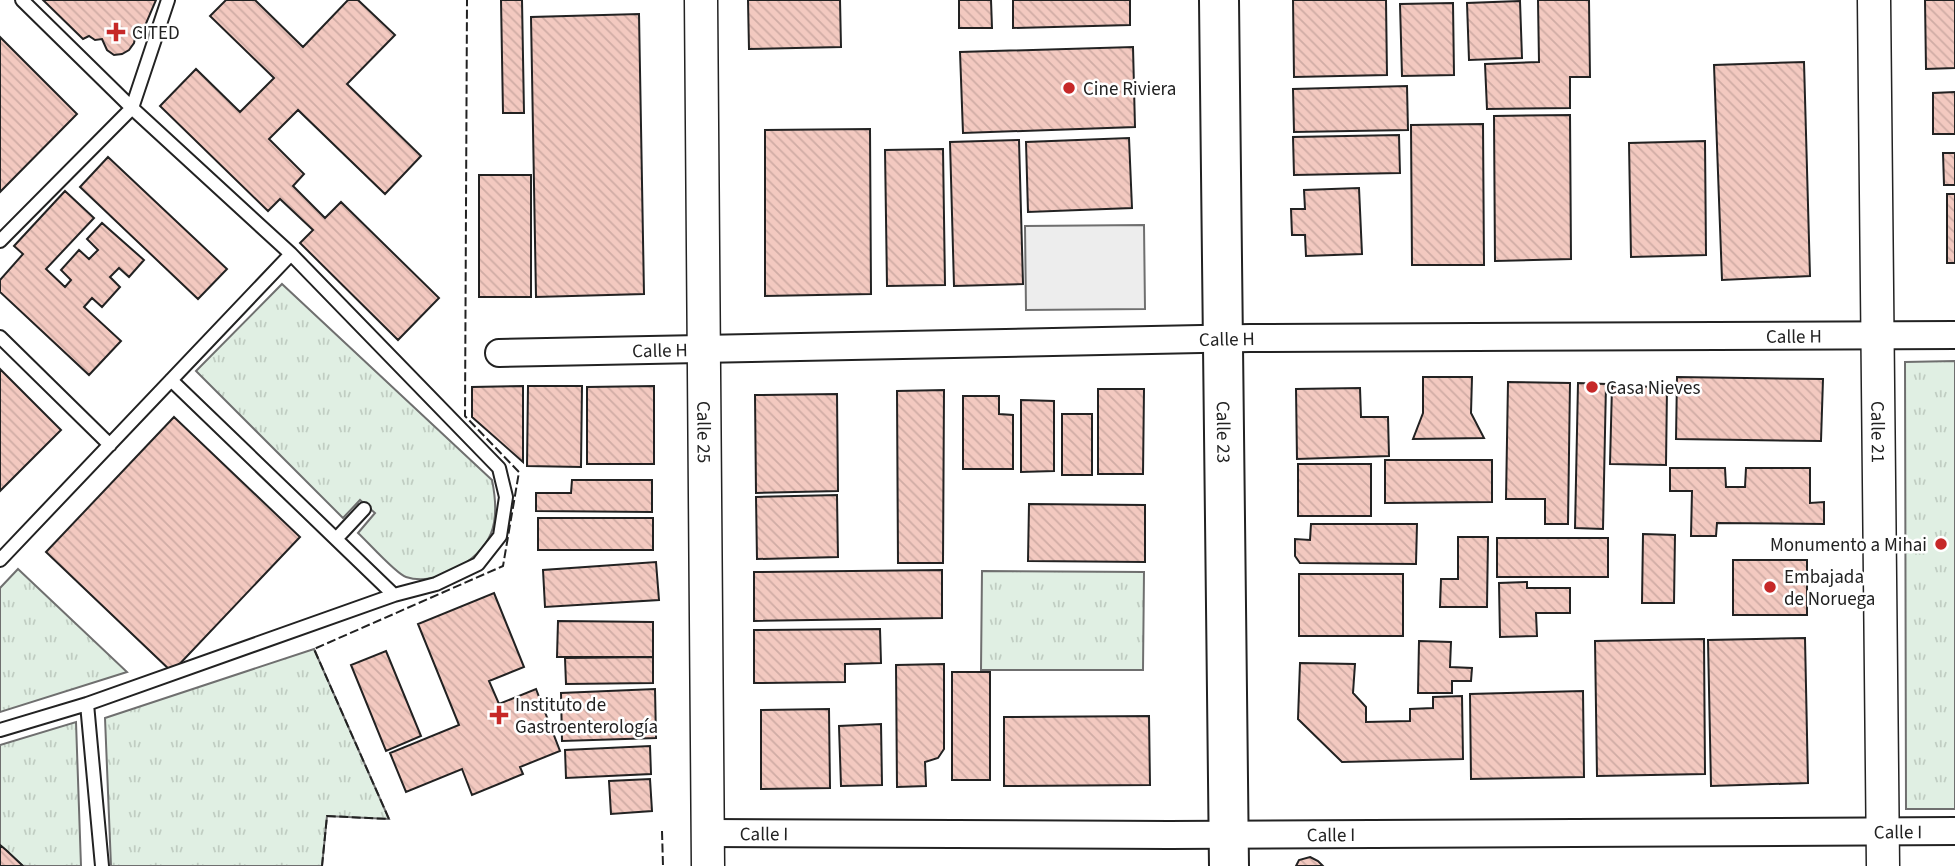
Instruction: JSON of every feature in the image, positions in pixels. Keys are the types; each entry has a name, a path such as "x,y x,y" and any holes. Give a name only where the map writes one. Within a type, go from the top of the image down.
{"main road":[{"name":"Calle 23","path":"1219,0 1229,850"}],"street":[{"name":"Calle 25","path":"701,0 708,866"},
{"name":"Calle 21","path":"1874,0 1883,866"},
{"name":"Calle H","path":"499,354 1224,338 1955,335"},
{"name":"Calle I","path":"708,834 1229,850 1955,831"}],"lane":[{"path":"0,730 87,704 394,595 436,584 478,564 500,536 506,497 499,468 291,254 132,108 22,0"},
{"path":"0,241 132,108 168,0"},
{"path":"0,560 291,254"},
{"path":"0,338 110,445"},
{"path":"171,380 394,595"},
{"path":"336,539 364,509"},
{"path":"87,704 102,866"}],"green space":[{"path":"282,284 492,480 495,510 491,534 467,563 453,571 430,578 418,579 401,575 358,533 375,513 360,500 343,518 196,371"},
{"path":"1955,361 1955,809 1906,809 1905,362"},
{"path":"18,569 127,672 0,712 0,588"},
{"path":"982,571 1144,572 1143,670 981,670"},
{"path":"314,649 389,819 327,816 322,866 111,866 105,718"},
{"path":"76,722 81,866 23,866 0,845 0,745"}],"shaded area":[{"path":"1144,225 1145,309 1026,310 1025,226"}],"building":[{"path":"43,0 156,0 142,33 137,29 134,43 129,50 114,55 107,50 102,39 95,40 89,36 83,39"},
{"path":"226,0 255,0 303,47 348,0 358,0 395,35 347,84 421,156 385,194 298,110 269,139 304,174 293,186 325,218 341,202 439,298 398,340 300,243 313,230 280,199 268,211 160,106 196,69 240,112 274,78 210,16"},
{"path":"501,0 522,0 524,113 503,113"},
{"path":"748,0 840,0 841,47 749,49"},
{"path":"959,0 991,0 992,28 959,28"},
{"path":"1013,0 1130,0 1130,25 1013,28"},
{"path":"1293,0 1386,0 1387,75 1294,77"},
{"path":"1538,0 1589,0 1590,77 1570,77 1570,108 1487,109 1485,64 1539,62"},
{"path":"1925,0 1955,0 1955,68 1926,69"},
{"path":"1520,1 1522,58 1469,60 1467,3"},
{"path":"1453,3 1454,75 1402,76 1400,4"},
{"path":"639,14 644,294 536,297 531,17"},
{"path":"0,37 77,114 0,192"},
{"path":"1133,47 1135,127 963,133 960,52"},
{"path":"1804,62 1810,276 1722,280 1714,65"},
{"path":"1407,86 1408,130 1294,132 1293,89"},
{"path":"1955,92 1955,134 1933,134 1933,93"},
{"path":"1570,115 1571,259 1495,261 1494,116"},
{"path":"1483,124 1484,265 1412,265 1411,125"},
{"path":"870,129 871,294 765,296 765,130"},
{"path":"1399,135 1400,173 1294,175 1293,137"},
{"path":"1129,138 1132,208 1028,212 1026,142"},
{"path":"1019,140 1023,284 954,286 950,142"},
{"path":"1705,141 1706,255 1631,257 1629,143"},
{"path":"943,149 945,285 887,286 885,150"},
{"path":"1943,153 1955,153 1955,185 1944,185"},
{"path":"108,157 227,269 198,299 80,187"},
{"path":"479,175 531,175 531,297 479,297"},
{"path":"1359,188 1362,254 1306,256 1305,235 1292,235 1291,209 1305,209 1304,190"},
{"path":"65,191 94,218 46,269 65,287 71,280 61,270 79,250 89,259 98,250 87,239 102,223 144,260 129,277 119,268 110,277 120,287 102,307 92,298 84,307 121,341 89,375 0,292 0,280 23,254 14,246"},
{"path":"1947,194 1955,194 1955,263 1947,263"},
{"path":"0,369 61,430 0,491"},
{"path":"1423,377 1472,377 1471,413 1484,438 1413,439 1423,413"},
{"path":"1677,377 1823,379 1821,441 1676,439"},
{"path":"1508,382 1570,383 1568,524 1545,524 1545,499 1506,499"},
{"path":"1578,383 1606,384 1603,529 1575,528"},
{"path":"523,386 523,462 472,417 472,387"},
{"path":"528,386 582,386 581,467 527,466"},
{"path":"654,386 654,464 587,464 587,387"},
{"path":"1612,386 1667,387 1666,465 1610,464"},
{"path":"1360,388 1361,417 1388,417 1389,456 1297,459 1296,389"},
{"path":"1098,389 1144,389 1143,474 1098,474"},
{"path":"944,390 943,563 898,563 897,391"},
{"path":"837,394 838,491 756,493 755,395"},
{"path":"963,396 999,396 999,414 1013,415 1013,469 963,469"},
{"path":"1021,400 1054,401 1054,471 1021,472"},
{"path":"1062,414 1092,414 1092,475 1062,475"},
{"path":"174,417 300,537 172,672 46,552"},
{"path":"1385,460 1492,460 1492,502 1385,503"},
{"path":"1298,464 1371,464 1371,516 1298,516"},
{"path":"1670,468 1725,468 1726,487 1745,487 1746,468 1810,468 1810,503 1824,502 1824,524 1717,523 1716,536 1691,536 1692,491 1670,491"},
{"path":"572,480 652,480 652,512 536,511 536,493 571,493"},
{"path":"837,495 838,557 757,559 756,497"},
{"path":"1029,504 1145,505 1145,562 1028,561"},
{"path":"538,518 653,518 653,550 538,550"},
{"path":"1311,524 1417,524 1416,564 1300,563 1295,556 1295,539 1310,540"},
{"path":"1643,534 1675,535 1674,603 1642,603"},
{"path":"1458,537 1488,537 1487,607 1440,607 1441,579 1458,579"},
{"path":"1497,538 1608,538 1608,577 1497,577"},
{"name":"Embajada de Noruega","path":"1733,560 1807,560 1807,615 1733,615"},
{"path":"656,562 659,600 545,607 543,570"},
{"path":"942,570 942,618 754,621 754,572"},
{"path":"1299,574 1403,574 1403,636 1299,636"},
{"path":"1527,582 1527,588 1570,588 1570,613 1536,613 1537,636 1500,637 1499,583"},
{"path":"494,593 524,667 489,681 499,704 536,689 560,751 520,767 523,774 472,795 462,769 406,792 390,753 459,725 418,624"},
{"path":"558,621 653,622 653,657 557,657"},
{"path":"880,629 881,663 845,664 845,682 754,683 754,630"},
{"path":"1805,638 1808,783 1711,786 1708,640"},
{"path":"1704,639 1705,774 1597,776 1595,641"},
{"path":"1419,641 1451,642 1450,667 1472,668 1471,681 1452,681 1452,693 1418,693"},
{"path":"386,651 421,736 386,751 351,665"},
{"path":"653,657 653,683 566,684 565,658"},
{"path":"1300,663 1355,664 1353,693 1366,707 1366,722 1410,721 1410,709 1433,708 1433,697 1462,696 1463,759 1342,762 1298,719"},
{"path":"944,664 944,749 938,758 925,762 926,786 897,787 896,665"},
{"path":"952,672 990,672 990,780 952,780"},
{"path":"655,689 656,738 562,741 561,693"},
{"path":"1583,691 1584,777 1471,779 1470,694"},
{"path":"829,709 830,788 761,789 761,710"},
{"path":"1149,716 1150,785 1004,786 1004,717"},
{"path":"881,724 882,785 841,786 839,726"},
{"path":"650,746 651,774 566,778 565,750"},
{"path":"650,779 652,811 611,814 609,781"},
{"path":"0,845 6,850 23,866 0,866"},
{"path":"1310,857 1323,866 1296,866 1299,860"}],"fence":[{"path":"322,866 327,816 389,819 314,649 503,566 519,472 465,416 467,0"},
{"path":"662,831 663,866"}],"place":[{"name":"CITED","path":"116,32"},
{"name":"Cine Riviera","path":"1069,88"},
{"name":"Casa Nieves","path":"1592,387"},
{"name":"Monumento a Mihai","path":"1941,544"},
{"name":"Embajada de Noruega","path":"1770,587"},
{"name":"Instituto de Gastroenterología","path":"499,715"}]}
